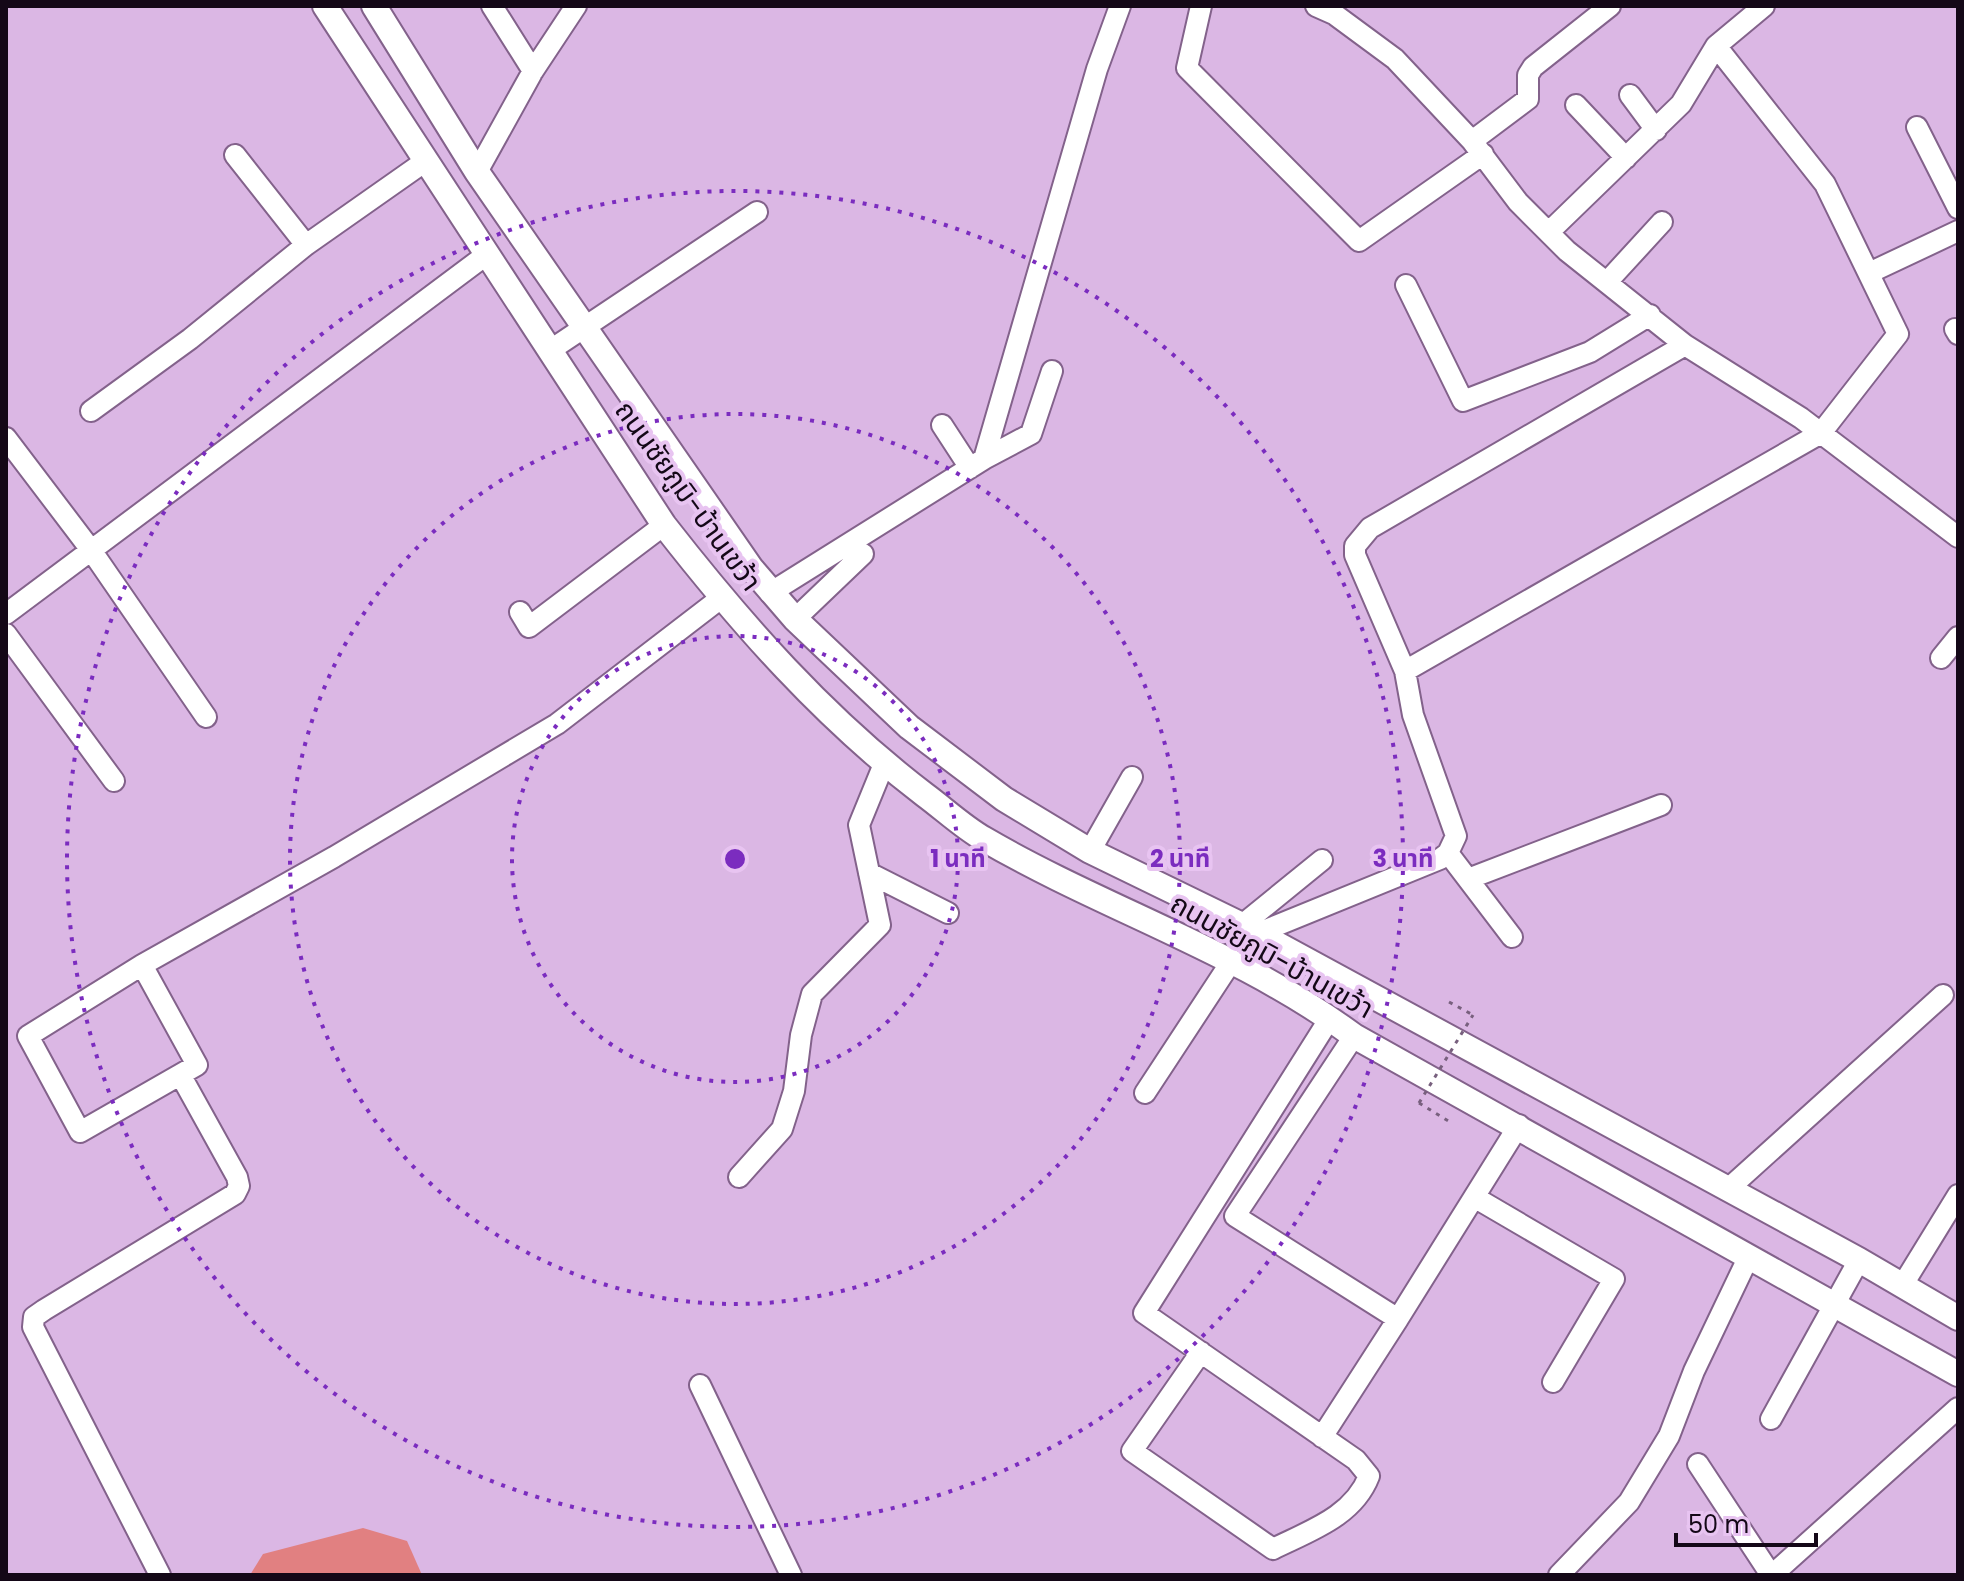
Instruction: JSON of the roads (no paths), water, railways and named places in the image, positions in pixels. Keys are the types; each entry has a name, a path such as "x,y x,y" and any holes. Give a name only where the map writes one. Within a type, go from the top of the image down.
{"main road":[{"name":"ถนนชัยภูมิ-บ้านเขว้า","path":"325,6 664,525 721,598 805,691 884,764 982,838 1231,962 1330,1018 1354,1036 1519,1125 1958,1374"},
{"name":"ถนนชัยภูมิ-บ้านเขว้า","path":"374,6 477,172 770,593 909,727 1004,799 1090,851 1249,929 1859,1260 1958,1318"}],"street":[{"path":"492,6 533,71"},
{"path":"477,172 533,71 576,6"},
{"path":"977,464 1097,69 1120,6"},
{"path":"1201,6 1187,68 1359,241 1478,148 1528,99 1528,75 1533,67 1610,6"},
{"path":"1550,231 1681,104 1716,46 1764,6"},
{"path":"1332,9 1395,59 1478,148 1518,202 1567,251 1685,345 1821,433 1957,534"},
{"path":"1405,671 1821,433 1898,334 1825,184 1716,46"},
{"path":"1630,95 1656,130"},
{"path":"1576,105 1626,158"},
{"path":"1917,127 1958,208"},
{"path":"235,155 306,245"},
{"path":"91,411 190,339 306,245 427,160"},
{"path":"549,351 757,212"},
{"path":"1607,282 1662,222"},
{"path":"1869,273 1958,231"},
{"path":"6,614 486,255"},
{"path":"1406,285 1463,401 1590,352 1650,315"},
{"path":"1249,929 1448,853 1456,836 1455,826 1413,715 1405,671 1355,555 1359,540 1370,528 1685,345"},
{"path":"770,593 977,464 1031,434 1052,371"},
{"path":"942,425 977,464"},
{"path":"6,438 91,550 206,717"},
{"path":"520,612 529,627 664,525"},
{"path":"795,619 863,554"},
{"path":"142,965 197,1065 80,1132 28,1036 142,965 334,857 557,724 721,598"},
{"path":"6,634 114,781"},
{"path":"1941,658 1958,637"},
{"path":"739,1177 782,1129 794,1091 801,1035 812,994 880,925 859,825 884,764"},
{"path":"1090,851 1132,777"},
{"path":"1468,879 1661,805"},
{"path":"1448,853 1512,937"},
{"path":"1249,929 1322,860"},
{"path":"869,873 948,913"},
{"path":"1145,1093 1231,962"},
{"path":"1727,1190 1943,995"},
{"path":"1201,1352 1132,1451 1273,1549 1335,1518 1363,1492 1369,1476 1356,1460 1322,1437 1201,1352 1144,1313 1330,1018"},
{"path":"1354,1036 1235,1216 1398,1319"},
{"path":"160,1575 33,1327 34,1317 44,1310 235,1194 239,1186 237,1177 181,1076"},
{"path":"1322,1437 1519,1125"},
{"path":"1902,1286 1958,1195"},
{"path":"1474,1197 1614,1279 1553,1382"},
{"path":"1559,1575 1629,1502 1669,1436 1694,1371 1749,1256"},
{"path":"1771,1419 1859,1260"},
{"path":"700,1385 791,1575"},
{"path":"1698,1464 1778,1573 1958,1408"}]}
